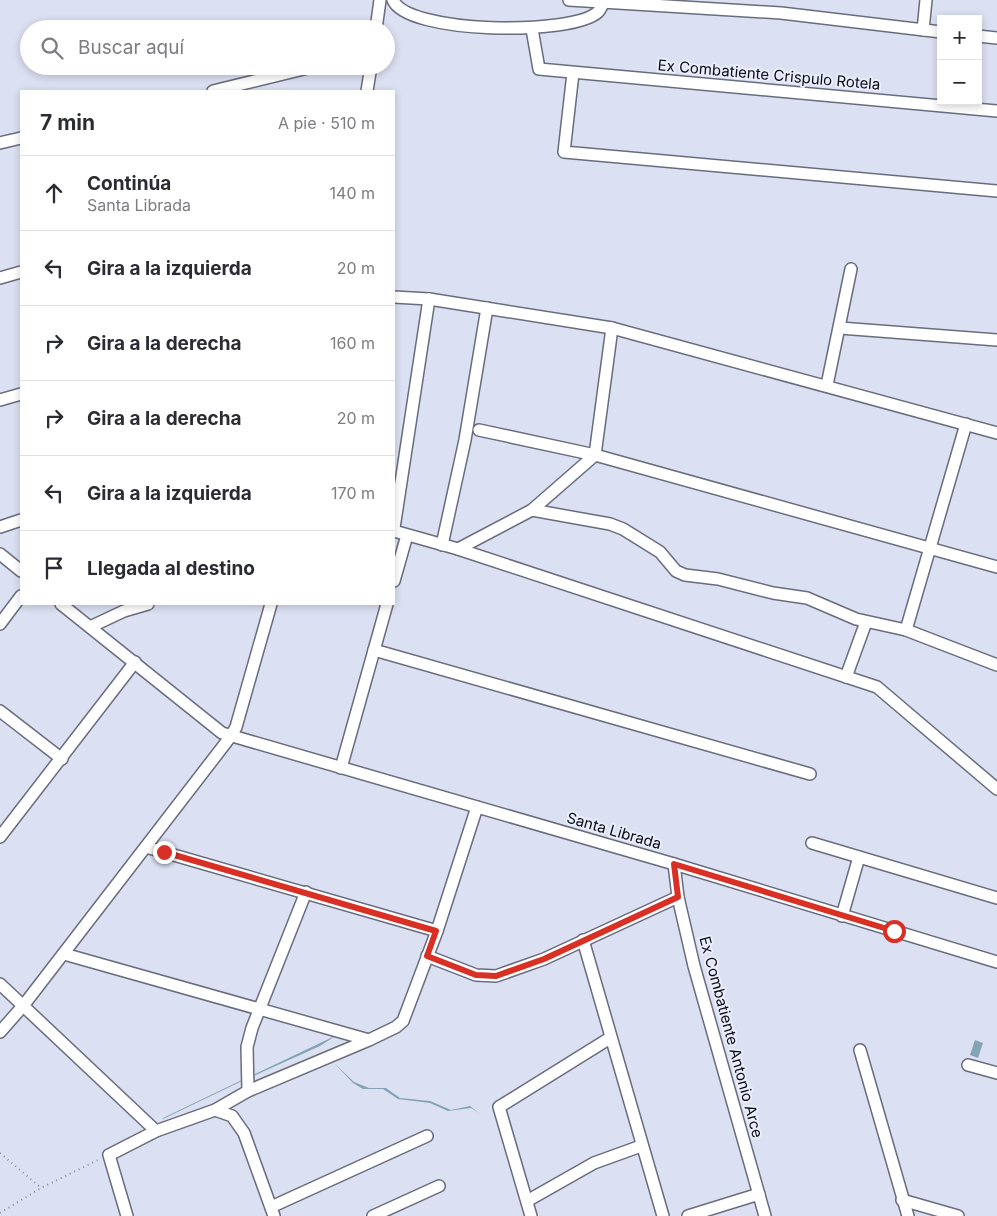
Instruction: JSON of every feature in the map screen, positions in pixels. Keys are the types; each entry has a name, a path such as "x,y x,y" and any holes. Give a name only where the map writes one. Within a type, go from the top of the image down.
{"street":[{"path":"377,20 380,0"},
{"path":"393,0 397,6 431,22 532,29 578,21 598,12 604,2"},
{"path":"569,0 743,5 937,32"},
{"path":"923,30 926,0"},
{"name":"Ex Combatiente Crispulo Rotela","path":"532,29 539,70 997,111"},
{"path":"982,36 997,38"},
{"path":"573,73 564,152 997,191"},
{"path":"217,90 279,75"},
{"path":"367,90 370,75"},
{"path":"0,143 20,138"},
{"path":"827,385 851,268"},
{"path":"0,278 20,272"},
{"path":"395,297 429,299 612,328 827,385 997,433"},
{"path":"395,523 429,299"},
{"path":"442,545 465,440 488,308"},
{"path":"458,549 532,510 595,455 612,328"},
{"path":"840,328 997,340"},
{"path":"0,400 20,394"},
{"path":"906,630 966,424"},
{"path":"479,430 595,455 997,566"},
{"path":"532,510 610,524 660,552 676,571 685,575 718,579 773,593 798,595 866,622 906,630 996,663"},
{"path":"0,527 20,520"},
{"path":"395,530 458,549 876,687 997,789"},
{"path":"395,577 407,535"},
{"path":"0,554 20,570"},
{"path":"0,624 20,597"},
{"path":"63,605 226,735"},
{"path":"90,627 124,611 145,605"},
{"path":"0,1032 23,1006 146,847 226,735 236,727 271,605"},
{"path":"341,768 387,605"},
{"path":"846,677 866,622"},
{"path":"374,650 810,774"},
{"path":"0,837 135,662"},
{"path":"0,711 62,759"},
{"name":"Santa Librada","path":"226,735 674,864 997,962"},
{"path":"127,1216 110,1155 156,1131 215,1110 248,1091 369,1040 396,1027 403,1021 436,931 477,807"},
{"path":"812,843 997,898"},
{"path":"146,847 436,931"},
{"path":"842,916 859,857"},
{"name":"Ex Combatiente Antonio Arce","path":"674,864 678,897 694,966 765,1216"},
{"path":"248,1091 247,1047 306,892"},
{"path":"427,956 476,975 496,976 544,959 678,897"},
{"path":"583,940 641,1146 663,1216"},
{"path":"64,954 369,1040"},
{"path":"0,984 156,1131"},
{"path":"531,1216 499,1107 610,1038"},
{"path":"860,1050 908,1216"},
{"path":"968,1065 997,1073"},
{"path":"215,1110 232,1116 244,1133 273,1212 427,1136"},
{"path":"527,1201 594,1163 641,1146"},
{"path":"373,1216 439,1186"},
{"path":"688,1216 759,1194"},
{"path":"902,1200 958,1216"}],"path":[{"path":"0,1153 40,1188"},
{"path":"0,1213 40,1188 110,1155"}],"water":[{"path":"337,1035 320,1046 251,1077 251,1076"},
{"path":"975,1040 983,1043 978,1058 970,1055"},
{"path":"334,1063 354,1082 369,1088 386,1088 400,1098 430,1101 451,1110 470,1106 479,1113 471,1108 448,1111 430,1103 398,1099 383,1089 363,1089 353,1083"},
{"path":"242,1081 163,1119 163,1118"}],"route":[{"path":"164,852 436,931 427,956 476,975 496,976 544,959 678,897 674,864 894,931"}]}
